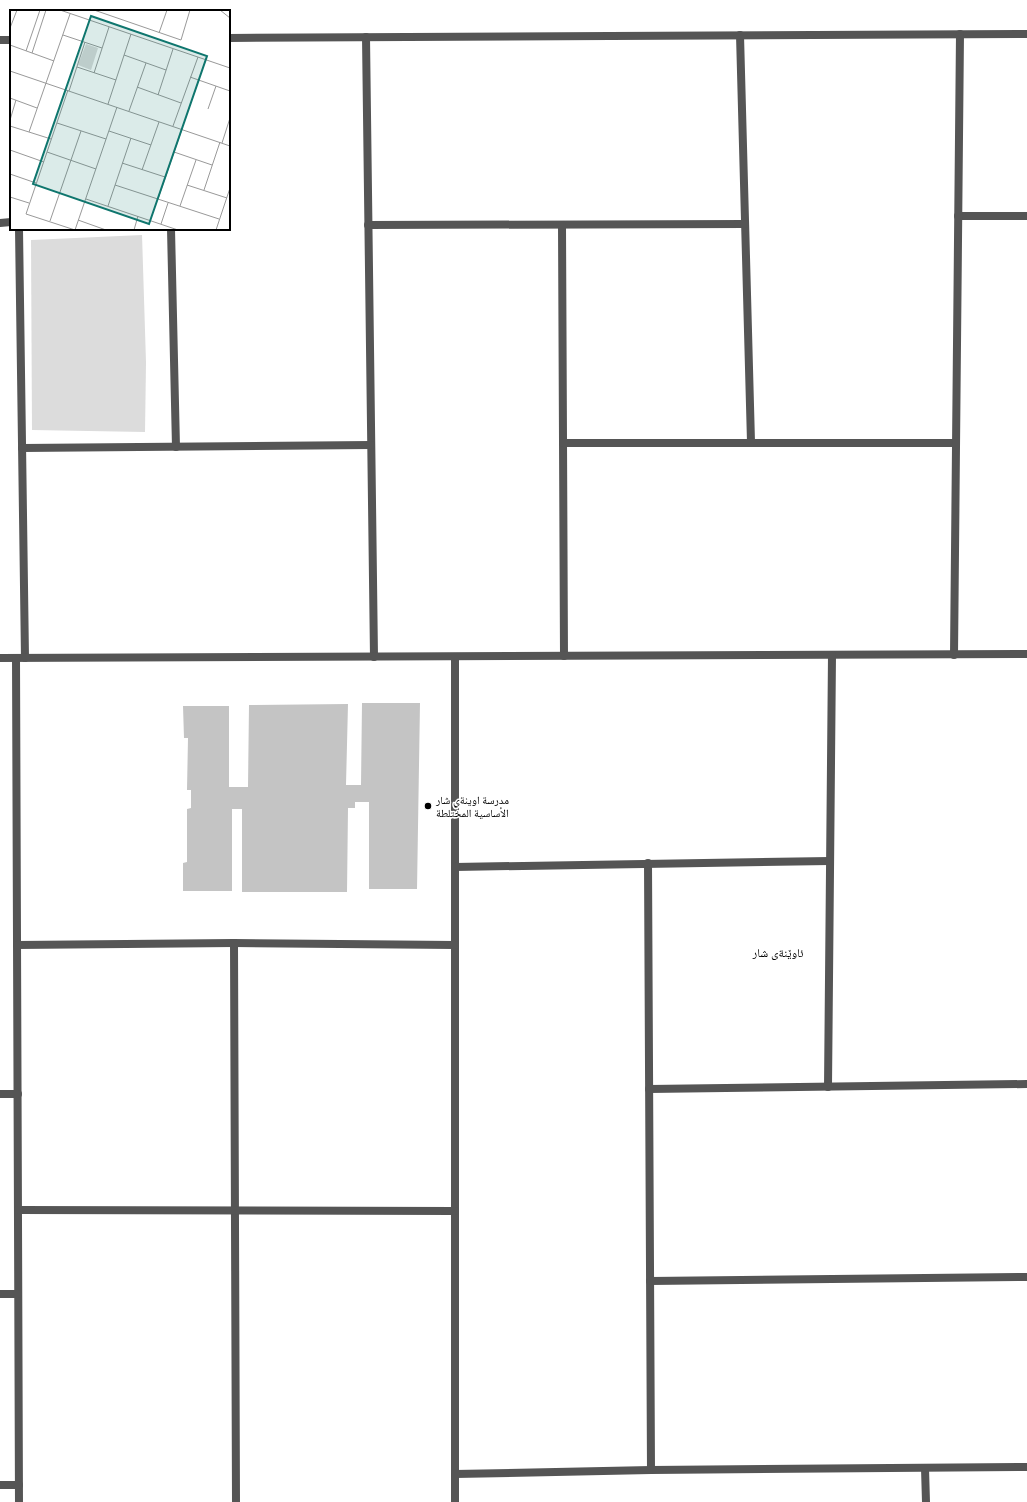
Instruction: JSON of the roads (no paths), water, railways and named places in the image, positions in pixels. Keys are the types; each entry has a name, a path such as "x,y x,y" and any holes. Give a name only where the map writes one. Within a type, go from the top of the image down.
{"street":[{"path":"954,655 960,34"},
{"path":"230,38 1027,34"},
{"path":"740,35 751,442"},
{"path":"366,38 374,657"},
{"path":"958,216 1027,216"},
{"path":"0,223 10,222"},
{"path":"562,224 564,656"},
{"path":"368,225 745,224"},
{"path":"19,230 25,658"},
{"path":"171,230 176,447"},
{"path":"562,443 956,443"},
{"path":"22,448 371,445"},
{"path":"0,658 1027,654"},
{"path":"828,1087 832,655"},
{"path":"455,657 455,1502"},
{"path":"16,658 19,1502"},
{"path":"455,867 648,863 830,862"},
{"path":"648,863 651,1470"},
{"path":"234,944 236,1502"},
{"path":"17,945 455,945"},
{"path":"648,1089 1027,1084"},
{"path":"0,1094 18,1094"},
{"path":"18,1210 455,1211"},
{"path":"650,1281 1027,1277"},
{"path":"0,1294 18,1294"},
{"path":"455,1474 651,1470 1027,1467"},
{"path":"925,1468 926,1502"},
{"path":"0,1485 19,1485"}],"place":[{"name":"مدرسة اوينةي شار الأساسية المختلطة","path":"428,806"}],"district":[{"name":"ئاوێنةی شار","path":"778,953"}]}
